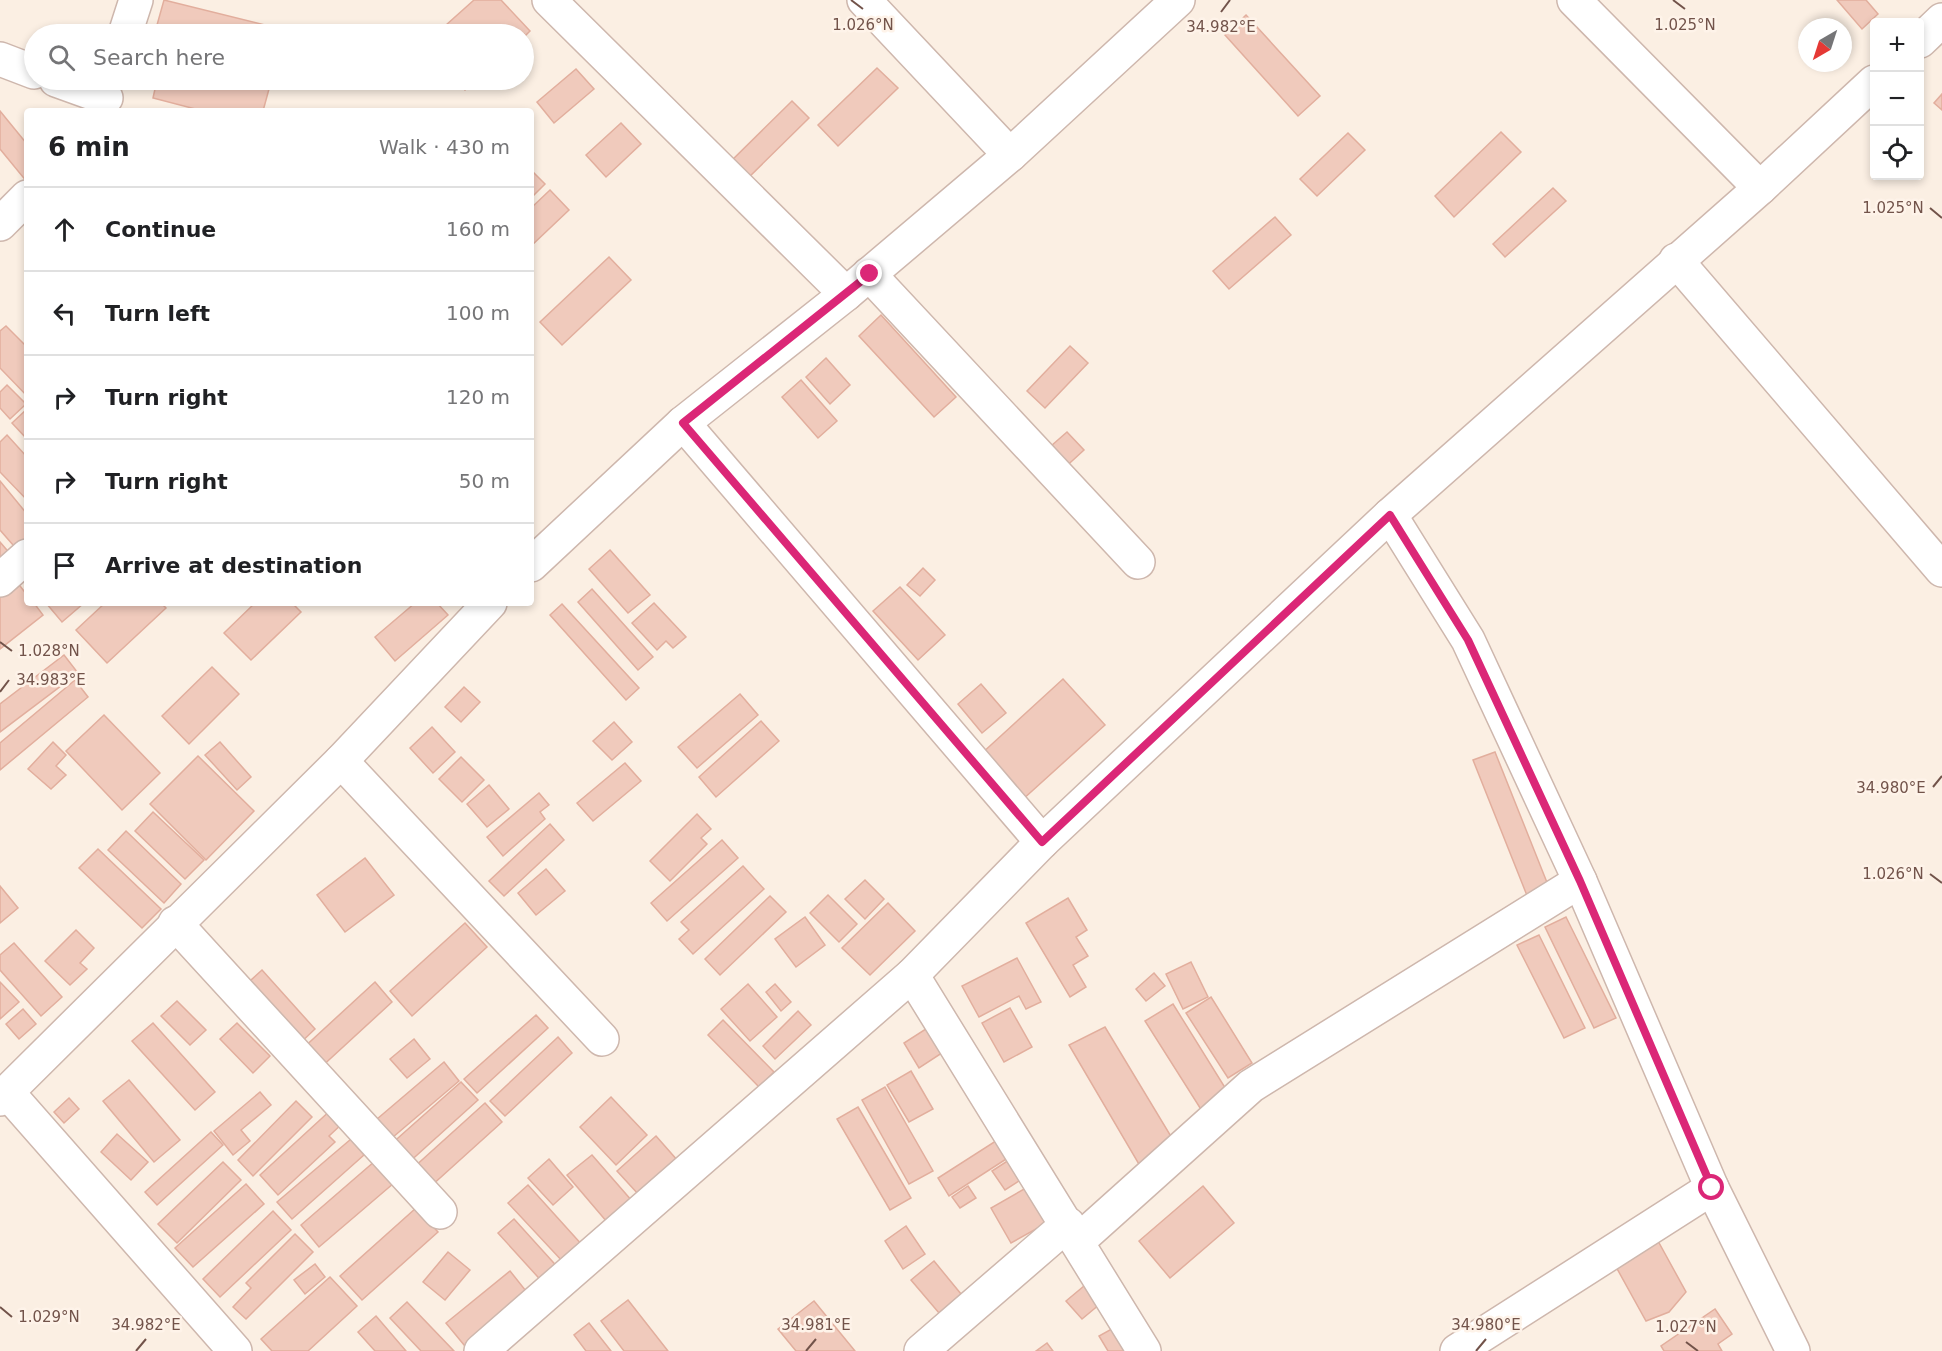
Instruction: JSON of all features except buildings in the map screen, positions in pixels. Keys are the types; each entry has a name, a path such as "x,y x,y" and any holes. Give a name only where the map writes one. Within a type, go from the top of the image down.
{"street":[{"path":"128,24 136,0"},
{"path":"549,0 858,284 1138,562"},
{"path":"864,0 1010,155"},
{"path":"534,562 683,423 858,284 1010,155 1178,0"},
{"path":"1574,0 1760,188"},
{"path":"1924,37 1942,20"},
{"path":"0,59 24,68"},
{"path":"481,1351 912,975 1042,842 1390,515 1760,188 1870,87"},
{"path":"87,90 106,96"},
{"path":"0,224 24,200"},
{"path":"1676,260 1942,570"},
{"path":"683,423 1042,842"},
{"path":"1390,515 1468,640 1580,881 1712,1188 1793,1351"},
{"path":"0,580 24,559"},
{"path":"235,1351 3,1095 175,922 341,761 484,606"},
{"path":"341,761 603,1039"},
{"path":"921,1351 1073,1233 1251,1086 1580,881"},
{"path":"175,922 440,1212"},
{"path":"912,975 1144,1351"},
{"path":"1457,1351 1712,1188"}],"route":[{"path":"870,274 683,423 1042,842 1390,515 1468,640 1580,881 1712,1188"}]}
